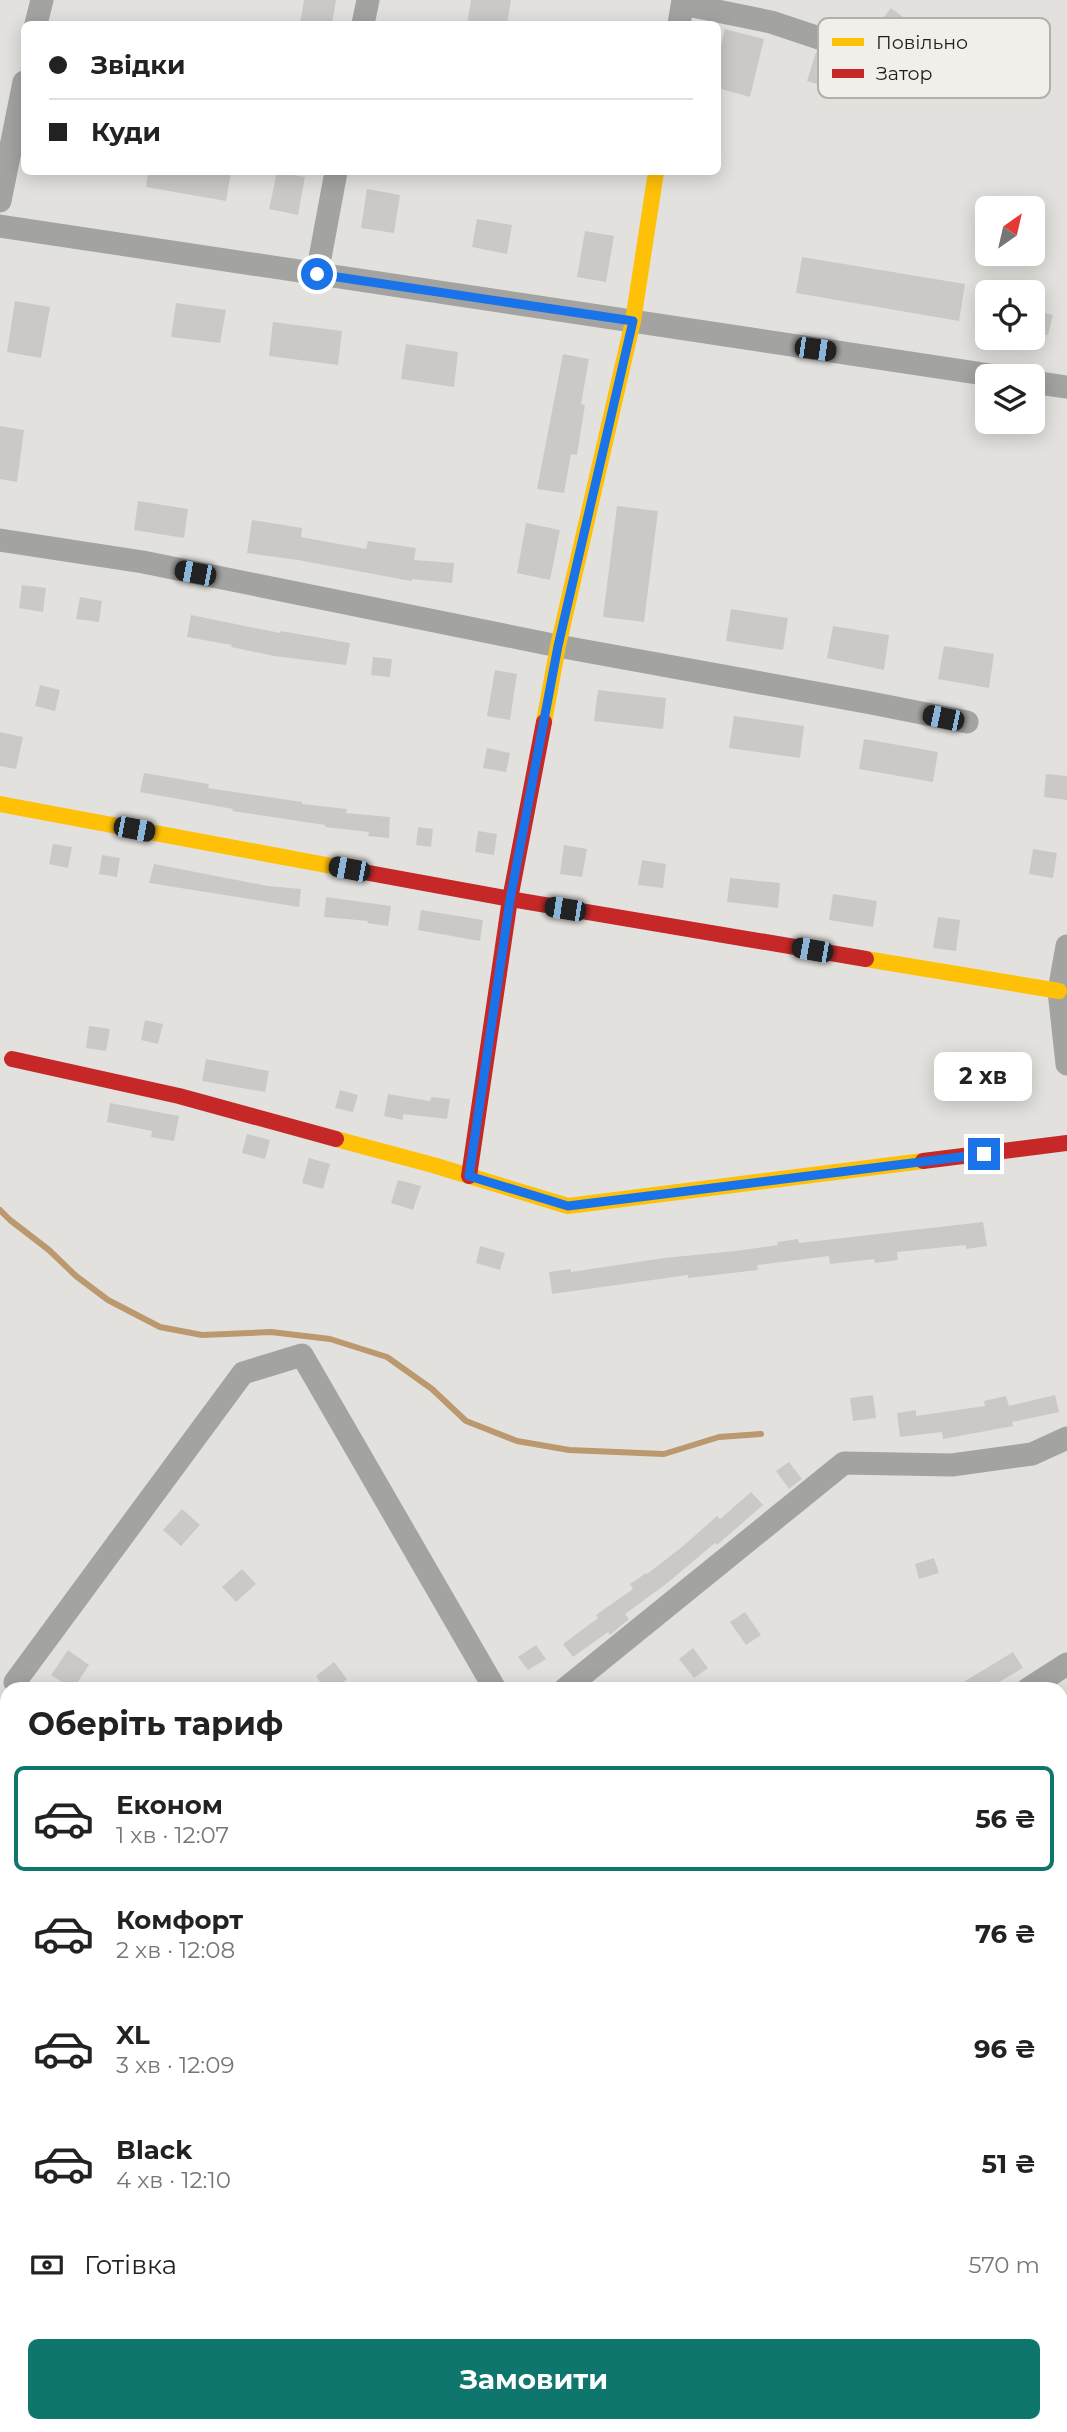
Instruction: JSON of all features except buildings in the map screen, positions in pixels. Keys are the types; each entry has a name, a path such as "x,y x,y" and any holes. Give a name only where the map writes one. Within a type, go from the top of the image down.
{"street":[{"path":"37,21 41,0"},
{"path":"364,21 368,0"},
{"path":"682,9 771,22 818,38"},
{"path":"0,201 21,97"},
{"path":"317,274 335,175"},
{"path":"469,1176 510,900 558,646 633,321 656,175"},
{"path":"0,226 975,373"},
{"path":"1045,384 1067,387"},
{"path":"0,540 144,562 558,646 871,702 967,722"},
{"path":"0,804 510,900 1059,991"},
{"path":"1067,946 1059,991 1067,1064"},
{"path":"12,1059 179,1096 568,1206 1067,1143"},
{"path":"13,1681 243,1373 302,1355 491,1682"},
{"path":"574,1682 844,1463 952,1465 1032,1454 1067,1438"},
{"path":"1039,1682 1067,1664"}],"waterway":[{"path":"0,1210 108,1300 160,1327 202,1335 271,1332 330,1339 387,1357 432,1389 466,1421 517,1441 569,1450 664,1454 719,1437 761,1434"}],"traffic: slow":[{"path":"544,722 558,646 633,321 656,175"},
{"path":"0,804 369,873"},
{"path":"866,959 1059,991"},
{"path":"336,1139 568,1206 923,1161"}],"traffic: jam":[{"path":"469,1176 510,899 544,722"},
{"path":"369,873 866,959"},
{"path":"12,1059 179,1096 336,1139"},
{"path":"923,1161 1067,1143"}],"route":[{"path":"317,274 633,321 558,646 510,900 469,1176 568,1206 984,1154"}]}
